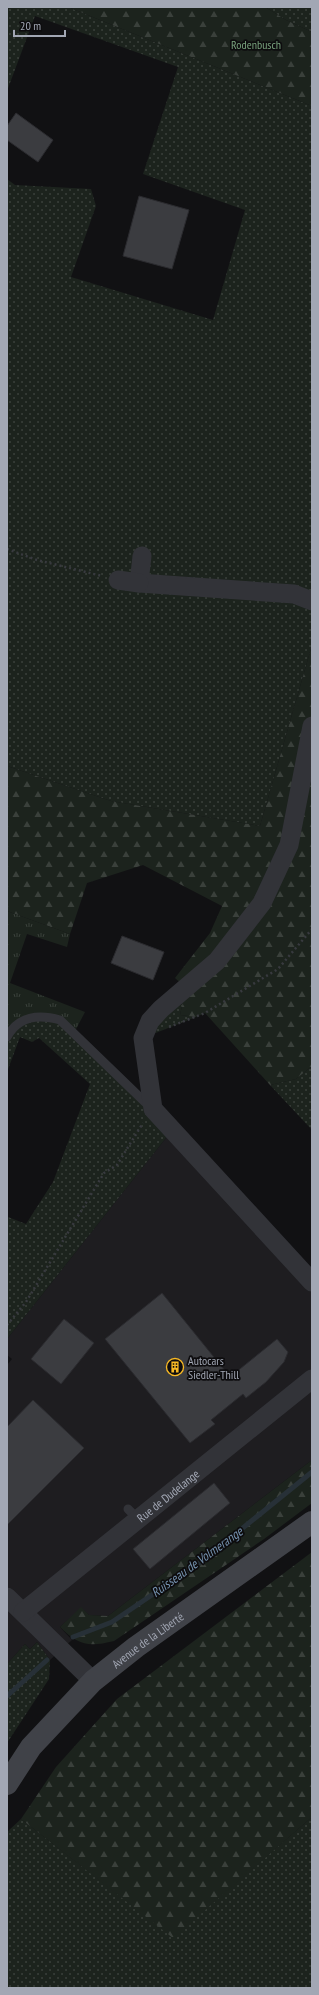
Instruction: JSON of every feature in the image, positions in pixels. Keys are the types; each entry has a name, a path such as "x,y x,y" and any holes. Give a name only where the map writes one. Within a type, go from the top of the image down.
{"main road":[{"name":"Avenue de la Liberté","path":"7,1784 31,1747 93,1681 136,1647 312,1522"}],"street":[{"path":"139,583 142,556"},
{"path":"118,580 139,583 294,594 312,601"},
{"path":"312,726 289,845 262,903 217,961 161,1009 150,1021 143,1038 153,1109 312,1282"},
{"name":"Rue de Dudelange","path":"23,1612 133,1514 312,1378"},
{"path":"7,1597 93,1681"}],"lane":[{"path":"7,1037 16,1024 30,1017 45,1016 60,1020 153,1109"}],"path":[{"path":"7,549 37,560 118,580"},
{"path":"143,1038 205,1013 278,969 312,929"},
{"path":"7,1325 26,1302 104,1173 117,1165 145,1119 153,1109"}],"shaded area":[{"path":"173,1129 312,1282 312,1460 108,1616 89,1615 81,1608 60,1627 72,1640 50,1660 37,1642 30,1649 25,1644 7,1664 7,1365 12,1359 7,1355 7,1339"}],"green space":[{"path":"7,7 68,7 312,106 312,645 260,826 111,801 7,766 7,179 15,185 91,189 96,206 71,277 213,320 245,210 143,174 178,67 35,16 7,91"},
{"name":"Rodenbusch","path":"68,7 265,7 286,20 312,32 312,106"},
{"path":"265,7 312,7 312,32 286,20"},
{"path":"312,645 312,1066 296,1079 270,1085 205,1013 196,1017 180,1015 186,988 175,978 210,933 222,906 143,865 87,883 70,934 7,911 7,766 111,801 260,826"},
{"path":"7,911 70,934 67,947 27,934 10,983 85,1012 74,1033 60,1020 29,1017 7,1037"},
{"path":"186,988 180,1015 196,1017 143,1038"},
{"path":"29,1017 60,1020 173,1129 7,1339 7,1219 8,1217 26,1224 53,1182 90,1084 39,1038 32,1042 20,1037 7,1072 7,1037"},
{"path":"312,1066 312,1130 270,1085 296,1079"},
{"path":"312,1460 312,1503 264,1539 114,1641 98,1644 85,1643 73,1638 60,1627 81,1607 89,1615 108,1616"},
{"path":"312,1552 312,1817 173,1938 21,1819 56,1767 117,1699"},
{"path":"37,1642 50,1660 49,1679 7,1743 7,1664 25,1644 30,1649"},
{"path":"312,1817 312,1988 7,1988 7,1832 21,1819 173,1937"}],"building":[{"path":"16,113 53,140 38,162 7,140 7,126"},
{"path":"139,196 189,210 172,269 123,256"},
{"path":"122,936 164,952 153,980 111,963"},
{"name":"Autocars Siedler-Thill","path":"162,1293 230,1377 277,1339 288,1352 284,1362 266,1382 246,1398 243,1394 211,1420 215,1424 190,1443 105,1339"},
{"path":"64,1319 94,1343 61,1384 31,1359"},
{"path":"33,1400 84,1448 7,1525 7,1427"},
{"path":"214,1483 230,1503 150,1569 133,1549"}],"waterway":[{"name":"Ruisseau de Volmerange","path":"73,1637 112,1622 202,1561 312,1472"},
{"name":"Ruisseau de Volmerange","path":"7,1696 47,1660"}],"place":[{"name":"Autocars Siedler-Thill","path":"175,1367"}]}
